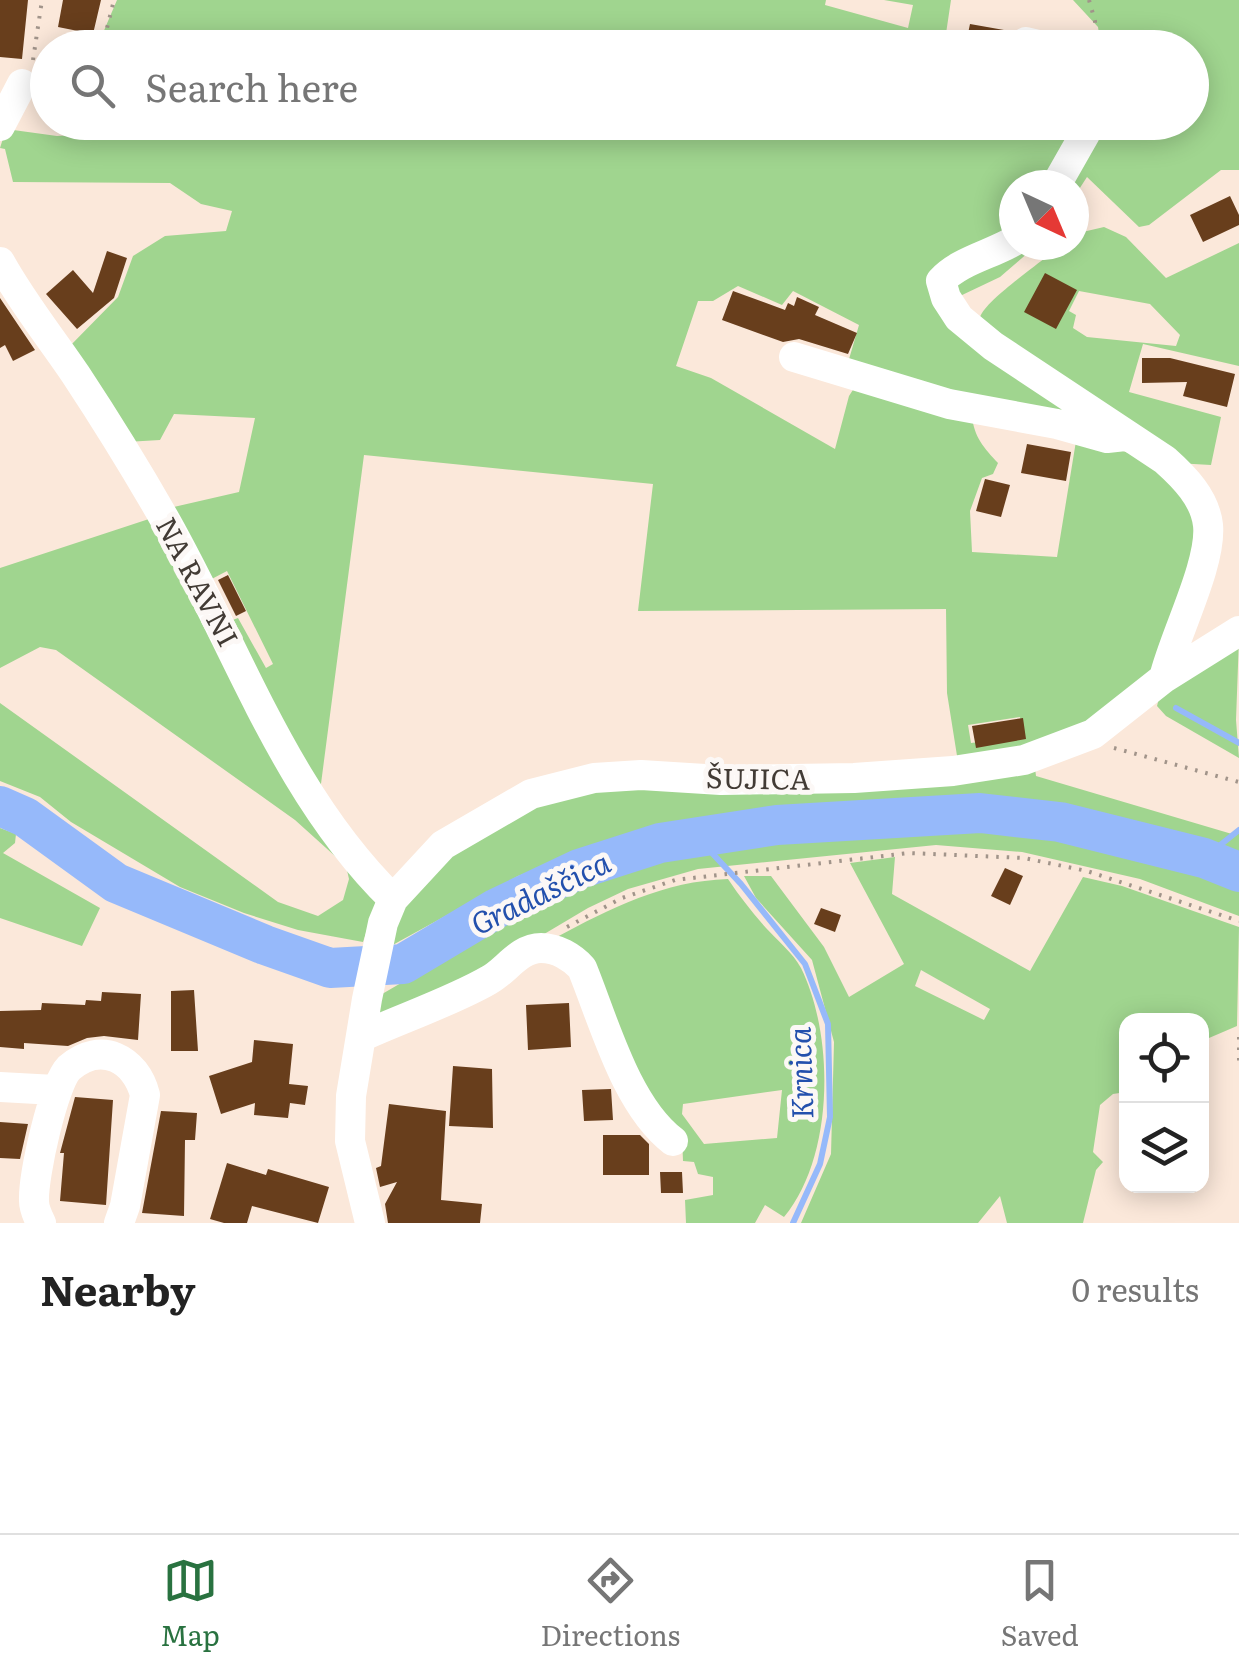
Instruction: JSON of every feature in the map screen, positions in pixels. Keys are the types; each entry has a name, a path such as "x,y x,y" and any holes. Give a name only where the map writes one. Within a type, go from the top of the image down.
{"street":[{"path":"0,126 22,84"},
{"path":"1065,170 1082,140"},
{"path":"999,250 952,269 941,280 946,298 959,318 993,346 1180,474 1200,499 1208,526 1201,569 1164,678"},
{"name":"NA RAVNI","path":"0,262 76,374 162,514 279,743 329,827 388,911"},
{"path":"794,357 949,404 1057,424 1107,438 1128,435"},
{"name":"ŠUJICA","path":"388,911 444,845 531,794 594,778 641,775 792,781 953,771 1024,760 1094,734 1164,678 1239,631"},
{"path":"370,1223 350,1141 351,1096 367,999 388,911"},
{"path":"361,1037 491,980 518,956 538,948 573,958 582,968 635,1094 657,1128 674,1141"},
{"path":"41,1223 34,1203 55,1090 70,1068 88,1058 110,1055 128,1063 140,1078 144,1096 119,1223"},
{"path":"0,1087 55,1090"}],"path":[{"path":"37,30 42,0"},
{"path":"106,30 114,0"},
{"path":"1088,0 1095,30"},
{"path":"22,84 30,68"},
{"path":"1094,734 1118,750 1239,782"},
{"path":"538,948 552,935 622,898 675,880 909,853 1024,858 1087,871 1239,921"},
{"path":"1239,1038 1239,1062"}],"green space":[{"path":"117,0 826,0 825,5 908,28 913,5 884,0 951,0 947,30 104,30"},
{"path":"1073,0 1239,0 1239,170 1221,170 1149,225 1139,227 1089,179 1089,170 1072,170 1087,140 1209,140 1209,30 1098,30"},
{"path":"6,129 30,132 30,140 1070,140 1053,170 999,170 999,240 932,282 1108,429 847,366 859,325 793,291 782,305 738,286 713,301 698,301 676,366 711,378 835,449 849,396 858,382 972,416 981,442 998,463 993,474 982,478 970,511 972,552 1057,557 1077,435 1163,465 1202,525 1156,670 1064,739 958,762 947,693 946,609 638,611 653,484 364,455 319,799 227,622 238,618 266,668 273,664 227,571 204,583 165,509 239,492 255,418 174,414 160,440 126,442 67,349 118,297 133,256 165,236 226,231 232,211 201,204 170,183 13,182 5,149 0,148","holes":["1020,717 1024,736 971,743 968,725"]},
{"path":"1104,227 1126,237 1166,278 1239,243 1239,366 1143,344 1129,392 1221,417 1211,465 1176,463 1064,385 980,317 1042,260 1089,260 1089,230","holes":["1079,291 1150,304 1180,335 1176,346 1087,337 1073,328 1076,315 1069,311"]},
{"path":"999,257 1020,260 1000,277 960,296 950,288"},
{"path":"155,517 376,903 363,942 298,930 180,887 71,822 40,797 0,781 0,703 278,902 318,916 343,900 349,879 346,866 295,820 56,650 40,647 0,668 0,568"},
{"path":"1239,638 1239,758 1166,716 1157,706 1160,694"},
{"path":"1035,768 1036,776 1232,834 1239,827 1239,858 1080,812 1006,798 708,816 621,838 518,876 389,947 404,906 448,856 511,815 575,792"},
{"path":"996,825 1105,843 1239,888 1239,916 1140,879 1022,852 936,845 698,869 628,889 588,908 460,984 373,1022 377,997 559,891 656,853 696,854 764,839 863,829"},
{"path":"0,828 16,834 15,843 3,853 100,908 82,946 0,918"},
{"path":"895,857 892,894 1030,971 1083,877 1122,886 1239,927 1237,1026 1209,1038 1209,1013 1119,1013 1119,1093 1100,1105 1093,1152 1103,1162 1096,1170 1083,1223 1007,1223 1000,1196 978,1223 801,1223 831,1154 834,1042 812,960 756,898 744,876 771,876 824,947 849,997 904,964 850,863","holes":["921,970 990,1009 984,1020 915,986"]},
{"path":"728,879 794,957 812,996 820,1028 824,1096 813,1162 784,1217 765,1205 755,1223 686,1223 685,1200 713,1195 713,1177 698,1174 694,1162 683,1161 682,1136 656,1123 555,938 638,898 704,881","holes":["782,1090 777,1138 704,1144 682,1114 683,1104"]}],"building":[{"path":"0,0 28,0 22,59 0,57"},
{"path":"63,0 101,0 94,30 58,27"},
{"path":"970,24 1004,30 969,30"},
{"path":"1230,196 1239,225 1203,242 1190,215"},
{"path":"107,251 127,258 114,298 77,329 46,294 73,270 93,293"},
{"path":"1045,273 1077,290 1056,329 1024,312"},
{"path":"733,291 785,310 788,303 794,306 797,297 819,307 815,315 857,333 848,354 799,339 783,342 722,320"},
{"path":"0,298 35,350 13,361 5,345 0,348"},
{"path":"1142,358 1170,358 1235,374 1227,407 1183,396 1187,382 1142,383"},
{"path":"1027,444 1071,452 1066,481 1021,473"},
{"path":"985,479 1010,485 1001,517 976,511"},
{"path":"228,575 246,611 236,616 218,580"},
{"path":"1023,718 1026,739 976,748 972,726"},
{"path":"1005,868 1023,876 1010,905 991,896"},
{"path":"821,908 841,915 835,932 814,924"},
{"path":"194,990 198,1051 171,1051 171,991"},
{"path":"102,992 141,994 138,1040 104,1036 68,1046 24,1043 24,1049 0,1047 0,1011 41,1010 42,1003 85,1005 86,1000 101,1001"},
{"path":"569,1003 571,1047 528,1050 526,1005"},
{"path":"254,1040 293,1044 289,1084 308,1086 305,1105 290,1103 288,1118 254,1115 255,1103 221,1114 209,1076 252,1062"},
{"path":"453,1066 492,1069 493,1128 449,1126"},
{"path":"611,1089 613,1120 584,1121 582,1090"},
{"path":"75,1097 113,1100 106,1205 60,1201 64,1153 60,1153"},
{"path":"389,1104 446,1111 441,1200 482,1204 480,1223 388,1223 385,1204 397,1182 380,1187 376,1168 381,1166"},
{"path":"161,1111 197,1113 195,1140 185,1140 184,1216 142,1213"},
{"path":"0,1122 28,1124 20,1159 0,1158"},
{"path":"603,1135 640,1135 649,1144 649,1175 603,1175"},
{"path":"227,1163 266,1175 268,1169 329,1187 318,1223 252,1206 247,1223 210,1219"},
{"path":"660,1172 682,1172 683,1193 661,1193"}],"waterway":[{"path":"1176,708 1239,743"},
{"name":"Gradaščica","path":"0,806 25,817 116,883 330,968 403,964 497,908 579,869 660,843 777,825 980,813 1060,822 1204,858 1239,872"},
{"path":"1204,858 1239,830"},
{"name":"Krnica","path":"697,837 741,884 805,964 828,1024 830,1117 820,1164 793,1223"}]}
